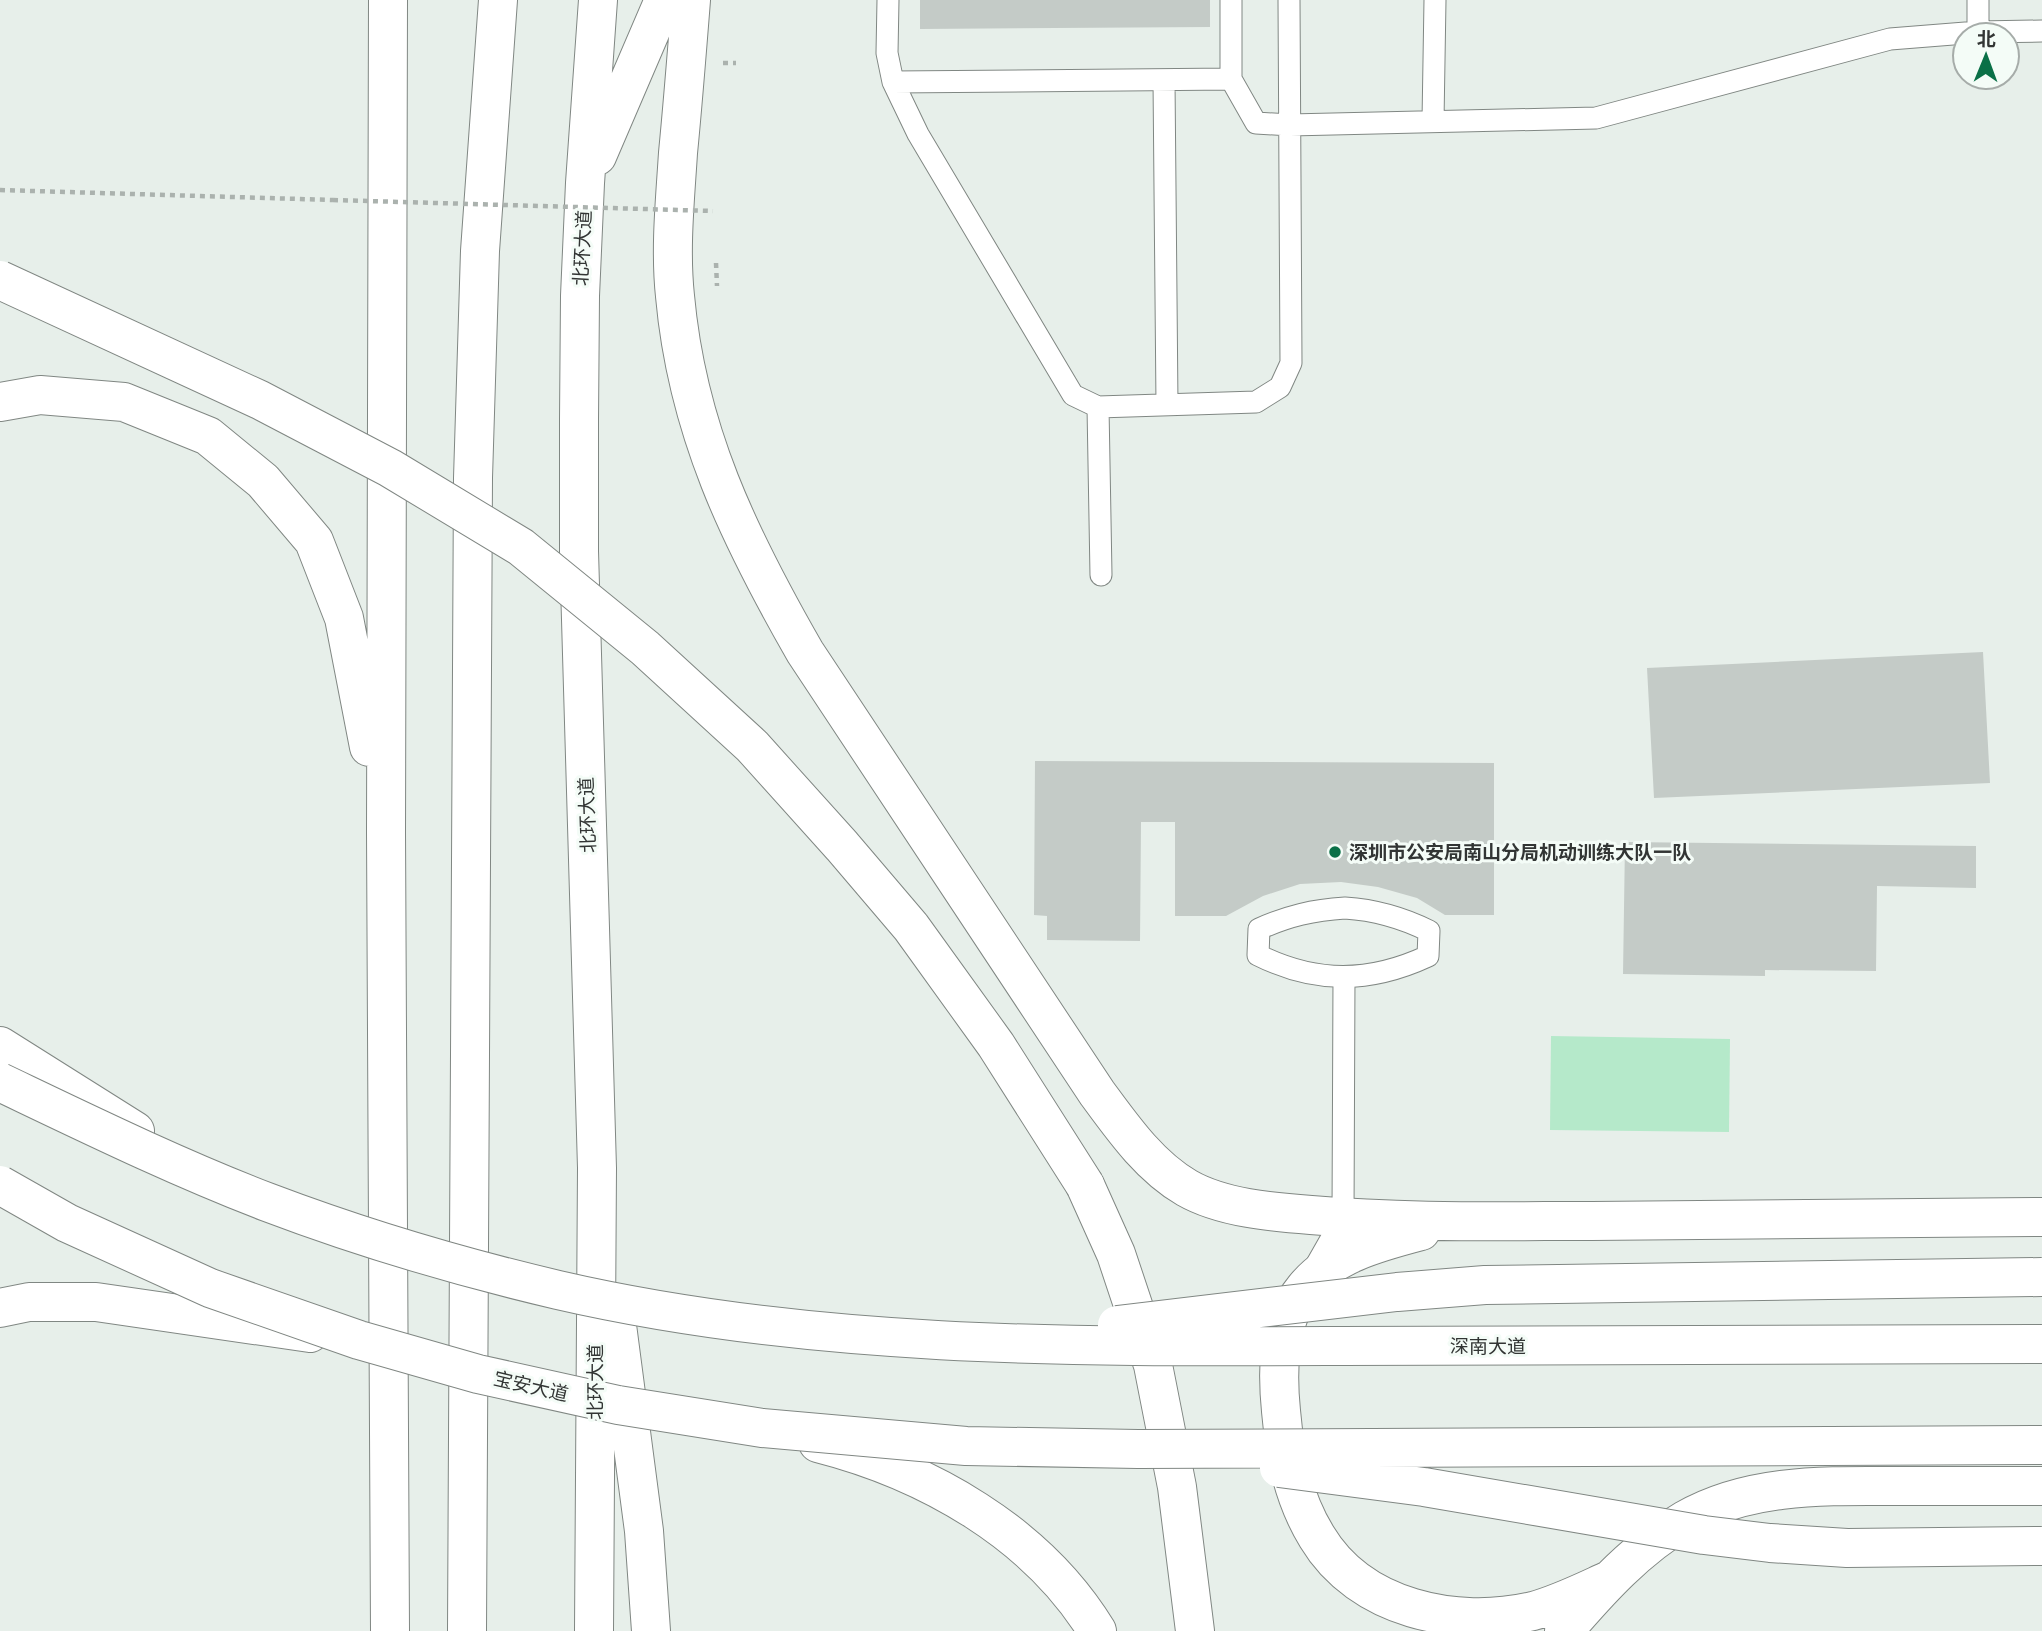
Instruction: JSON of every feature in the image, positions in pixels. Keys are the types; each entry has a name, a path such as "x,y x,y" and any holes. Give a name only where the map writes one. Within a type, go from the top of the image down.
{"main road":[{"path":"388,0 386,832 390,1631"},
{"path":"467,1631 473,478 480,251 498,0"},
{"name":"北环大道","path":"593,1631 597,1168 579,551 580,296 598,0"},
{"path":"585,183 664,0"},
{"path":"691,0 673,237 674,295 684,366 703,440 729,508 763,579 805,652 1097,1093 1126,1132 1157,1165 1188,1189 1224,1202 1265,1211 1343,1218 1456,1222 2042,1217"},
{"path":"0,280 260,400 390,468 521,547 645,648 752,746 842,846 911,927 996,1045 1085,1185 1116,1254 1153,1365 1177,1487 1195,1631"},
{"path":"0,402 40,395 124,402 208,436 263,481 314,541 344,618 386,832"},
{"path":"0,1046 123,1124 267,1202"},
{"path":"0,1082 106,1132 267,1202 424,1256 561,1291 702,1317 814,1331 934,1340 1078,1329 1397,1292 1485,1285 2042,1277"},
{"path":"597,1168 644,1531 651,1631"},
{"name":"宝安大道","path":"0,1185 68,1223 210,1288 359,1340 478,1374 618,1405 762,1428 966,1446 1138,1449"},
{"path":"1456,1222 1369,1246 1342,1258 1318,1274 1303,1290 1289,1315 1282,1338 1280,1404 1291,1479 1302,1508 1318,1539 1342,1568 1373,1591 1409,1608 1451,1616 1496,1616 1533,1611 1607,1581"},
{"path":"0,1308 29,1302 96,1302 359,1340"},
{"name":"深南大道","path":"934,1340 1226,1347 2042,1344"},
{"path":"762,1428 863,1455 929,1483 989,1519 1037,1557 1079,1601 1097,1631"},
{"path":"1138,1449 2042,1445"},
{"path":"1138,1449 1424,1487 1704,1535 1770,1543 1847,1548 2042,1546"},
{"path":"1564,1631 1607,1581 1641,1551 1686,1520 1725,1502 1769,1491 1823,1487 2042,1486"},
{"path":"362,1631 390,1494"}],"lane":[{"path":"888,0 887,53 893,82 918,134 1073,395 1098,407 1256,402 1280,387 1291,363 1289,0"},
{"path":"1231,0 1231,79 1256,123 1290,125 1596,118 1890,39 1951,34"},
{"path":"1433,121 1435,0"},
{"path":"1978,0 1978,21"},
{"path":"2021,31 2042,31"},
{"path":"893,82 1231,79"},
{"path":"1164,80 1167,405"},
{"path":"1098,407 1101,575"},
{"path":"1345,908 1375,910 1403,918 1429,931 1428,956 1403,968 1375,975 1344,977 1283,968 1258,955 1259,929 1284,918 1314,910 1345,908"},
{"path":"1303,1290 1343,1218 1344,977"}],"path":[{"path":"0,190 713,211"}],"green space":[{"path":"1551,1036 1730,1039 1729,1132 1550,1130"}],"building":[{"path":"920,0 1210,0 1210,27 920,29"},
{"path":"1983,652 1990,783 1654,798 1647,668"},
{"name":"深圳市公安局南山分局机动训练大队一队","path":"1035,761 1494,763 1494,915 1445,915 1417,898 1378,887 1341,882 1300,884 1263,896 1226,916 1175,916 1175,822 1141,822 1140,941 1047,940 1047,916 1034,915"},
{"path":"1625,842 1976,846 1976,888 1877,886 1876,971 1765,970 1765,976 1623,974"}],"place":[{"name":"深圳市公安局南山分局机动训练大队一队","path":"1335,852"}]}
